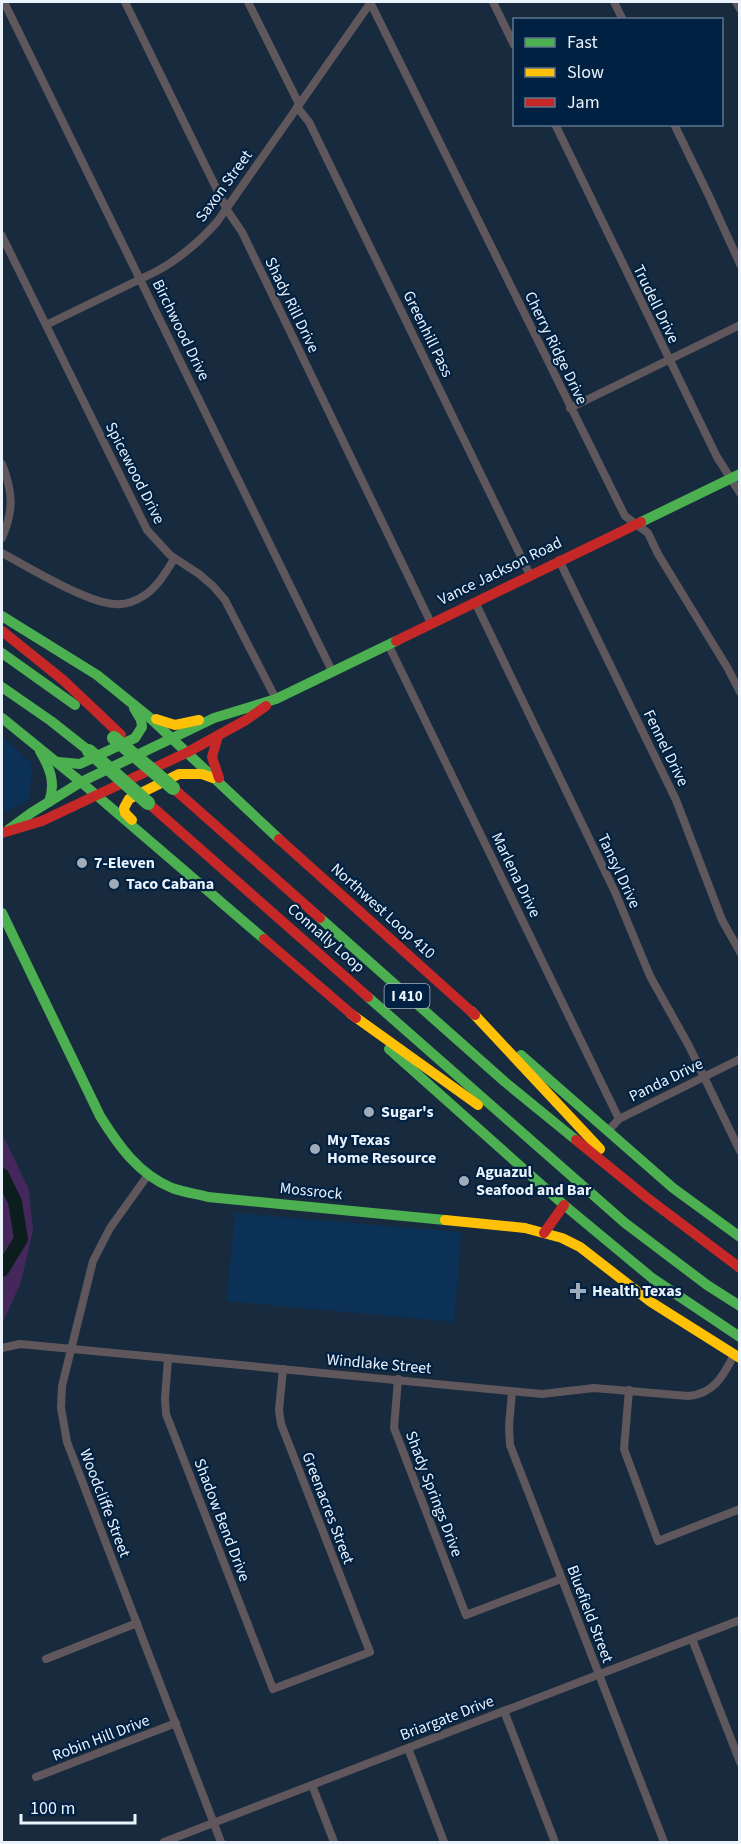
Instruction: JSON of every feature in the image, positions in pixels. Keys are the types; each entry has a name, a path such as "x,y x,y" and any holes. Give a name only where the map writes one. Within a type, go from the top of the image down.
{"main road":[{"name":"Vance Jackson Road","path":"5,831 42,821 188,752 246,720 276,699 735,476"},
{"name":"Northwest Loop 410","path":"2,616 79,662 127,698 188,752 327,884 471,1011 673,1188 740,1237"},
{"path":"2,631 29,651 100,714 118,737"},
{"path":"2,653 118,737"},
{"name":"Connally Loop","path":"2,687 42,714 89,751 531,1142 643,1237 707,1285 740,1306"},
{"path":"58,762 80,764 135,738 140,733 141,720 127,698"},
{"name":"Vance Jackson Road","path":"5,831 81,782 214,718 276,699"},
{"path":"2,717 58,762 351,1014 564,1205 652,1278 740,1337"},
{"path":"149,717 175,725 214,718"},
{"path":"218,736 212,757 219,781"},
{"name":"Connally Loop","path":"118,737 505,1082 646,1197 721,1256 740,1268"},
{"path":"35,743 51,769 53,777 53,791 49,802"},
{"path":"154,844 125,813 124,808 129,799 179,774 202,774 219,781"},
{"name":"Mossrock","path":"2,913 100,1116 126,1156 148,1175 172,1188 208,1197 525,1228 544,1233 580,1247 651,1302 737,1356"},
{"path":"471,1011 646,1197"},
{"path":"351,1014 531,1142"},
{"path":"544,1233 548,1224 564,1205"}],"street":[{"name":"Birchwood Drive","path":"4,2 332,671"},
{"name":"Shady Rill Drive","path":"125,2 226,207 242,232 431,623"},
{"name":"Greenhill Pass","path":"248,2 530,575"},
{"name":"Saxon Street","path":"46,325 172,263 197,243 217,222 371,2"},
{"name":"Cherry Ridge Drive","path":"371,2 625,516 648,533 658,554 722,658 740,692"},
{"path":"493,2 513,43"},
{"path":"614,2 621,18"},
{"path":"736,2 740,9"},
{"name":"Trudell Drive","path":"556,126 668,360 720,463 735,476 740,493"},
{"path":"675,126 710,196 740,264"},
{"name":"Spicewood Drive","path":"2,236 138,515 158,544 174,559 199,574 225,600 276,699"},
{"path":"570,408 740,325"},
{"path":"2,464 12,495 12,506 2,538"},
{"path":"2,553 90,598 115,604 131,602 145,595 158,583 174,559"},
{"name":"Fennel Drive","path":"559,560 676,800 722,920 740,952"},
{"name":"Tansyl Drive","path":"475,602 615,892 651,976 740,1151"},
{"name":"Marlena Drive","path":"388,644 619,1119"},
{"name":"Panda Drive","path":"608,1131 619,1119 740,1059"},
{"name":"Woodcliffe Street","path":"148,1175 110,1228 93,1261 70,1349 61,1398 64,1431 221,1842"},
{"name":"Windlake Street","path":"2,1348 20,1344 398,1379 512,1392 542,1394 594,1388 629,1389 688,1396 698,1395 711,1389 737,1356"},
{"name":"Shadow Bend Drive","path":"168,1358 166,1414 273,1689 370,1652"},
{"name":"Greenacres Street","path":"283,1369 279,1410 282,1424 370,1652"},
{"name":"Shady Springs Drive","path":"398,1379 394,1428 466,1615 561,1579"},
{"path":"629,1389 624,1449 658,1541 740,1509"},
{"name":"Bluefield Street","path":"512,1392 510,1445 664,1842"},
{"name":"Briargate Drive","path":"164,1842 740,1620"},
{"path":"46,1659 137,1623"},
{"path":"692,1639 740,1762"},
{"path":"504,1711 555,1842"},
{"name":"Robin Hill Drive","path":"36,1777 176,1723"},
{"path":"408,1748 444,1842"},
{"path":"312,1785 334,1842"}],"shaded area":[{"path":"2,736 32,764 29,800 2,814"},
{"path":"2,1133 29,1190 33,1230 21,1282 2,1325"},
{"path":"235,1213 461,1232 454,1322 227,1301"}],"waterway":[{"path":"2,1175 15,1202 21,1239 2,1270"}],"traffic: fast":[{"path":"641,522 740,474"},
{"path":"2,616 97,675 149,717 279,839"},
{"path":"8,830 81,782 214,718 276,699 396,641"},
{"path":"2,653 75,705"},
{"path":"2,687 89,751"},
{"path":"58,762 80,764 135,738 142,727 134,708"},
{"path":"2,718 81,782 264,939"},
{"path":"114,738 173,788"},
{"path":"40,751 51,776 52,788 49,802"},
{"path":"89,751 148,803"},
{"path":"2,913 100,1116 130,1158 149,1175 172,1188 208,1197 445,1220"},
{"path":"320,918 505,1082 576,1140"},
{"path":"368,997 625,1223 707,1285 740,1306"},
{"path":"389,1049 564,1205 652,1278 740,1337"},
{"path":"521,1055 673,1188 740,1237"}],"traffic: slow":[{"path":"156,719 175,725 199,720"},
{"path":"132,820 125,813 124,808 129,799 179,774 202,774 213,778"},
{"path":"471,1011 600,1149"},
{"path":"351,1014 478,1105"},
{"path":"445,1220 525,1228 562,1238 580,1247 651,1302 740,1358"}],"traffic: jam":[{"path":"396,641 641,522"},
{"path":"2,631 63,680 121,735"},
{"path":"2,833 42,821 188,752 246,720 266,706"},
{"path":"218,736 212,757 219,778"},
{"path":"173,788 320,918"},
{"path":"148,803 368,997"},
{"path":"279,839 475,1015"},
{"path":"264,939 356,1018"},
{"path":"576,1140 646,1197 740,1268"},
{"path":"544,1233 564,1205"}],"place":[{"name":"7-Eleven","path":"82,863"},
{"name":"Taco Cabana","path":"114,884"},
{"name":"Sugar's","path":"369,1112"},
{"name":"My Texas Home Resource","path":"315,1149"},
{"name":"Aguazul Seafood and Bar","path":"464,1181"},
{"name":"Health Texas","path":"578,1291"}]}
